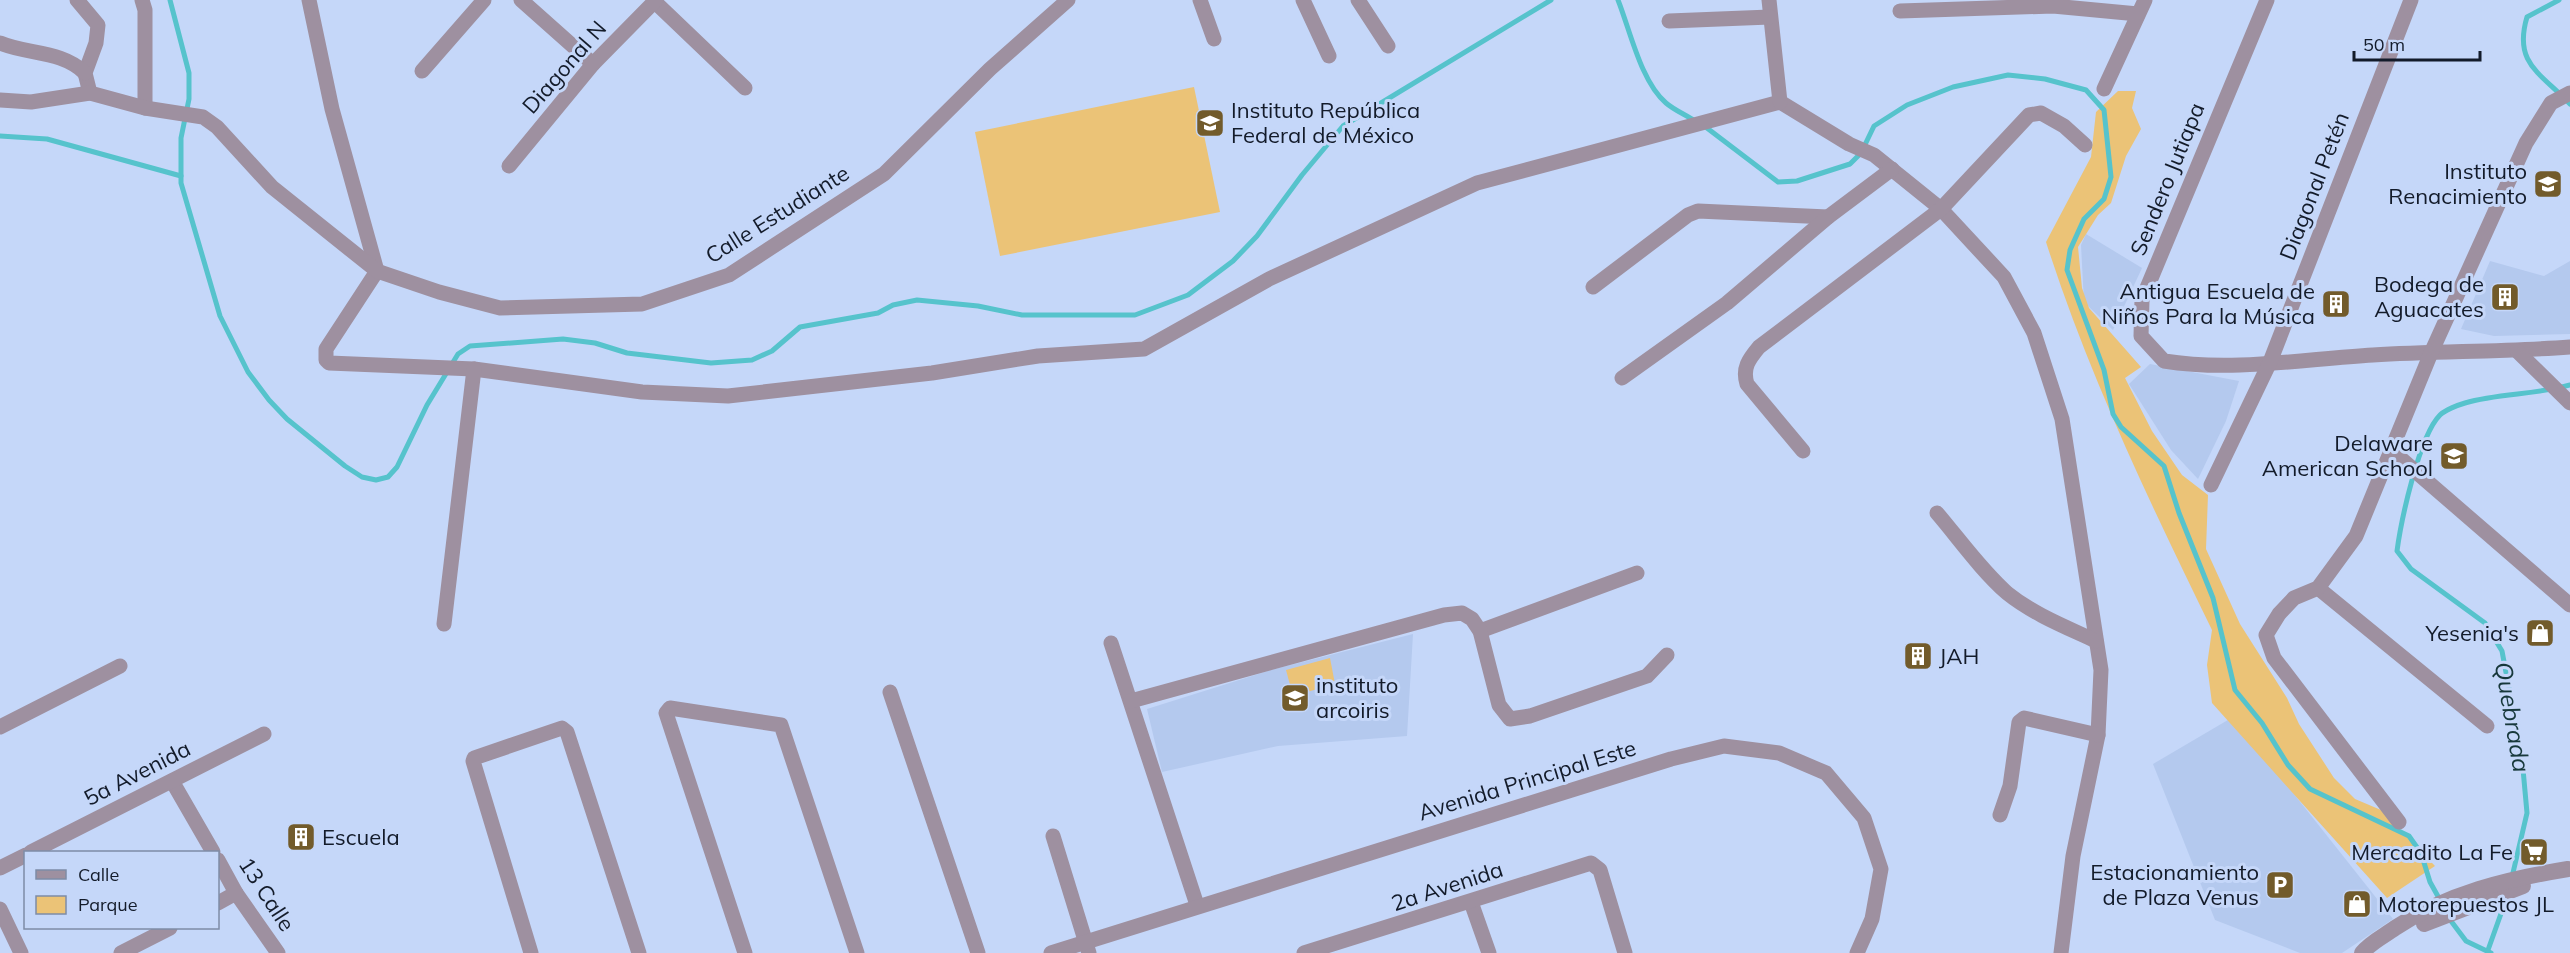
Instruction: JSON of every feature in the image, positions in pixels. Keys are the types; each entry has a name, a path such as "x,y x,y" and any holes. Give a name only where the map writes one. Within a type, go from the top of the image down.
{"street":[{"path":"0,100 31,102 90,93 86,73 96,43 98,25 77,0"},
{"path":"142,0 145,10 145,108"},
{"path":"309,0 332,109 377,271 326,349 329,363 454,370 474,369 642,392 728,396 932,373 1038,356 1144,349 1300,264 1477,183 1780,102 1849,144 1874,155 1941,209 2004,277 2034,333 2062,419 2101,670 2098,735 2073,856 2061,953"},
{"path":"422,71 484,0"},
{"path":"521,0 592,64"},
{"name":"Calle Estudiante","path":"90,93 145,108 203,117 217,127 272,187 377,271 500,308 642,304 729,275 884,174 990,69 1068,0"},
{"path":"1200,0 1214,39"},
{"path":"1303,0 1329,56"},
{"path":"1358,0 1388,46"},
{"path":"1769,0 1780,102"},
{"path":"2104,89 2145,0"},
{"name":"Sendero Jutiapa","path":"2267,0 2142,300 2141,336 2164,361 2194,366 2228,367 2270,362 2431,352 2517,351 2570,347"},
{"name":"Diagonal Petén","path":"2211,485 2270,362 2411,0"},
{"path":"656,1 744,88"},
{"name":"Diagonal N","path":"509,166 592,64 656,1"},
{"path":"1900,11 2053,6 2138,14"},
{"path":"1669,21 1770,17"},
{"path":"0,43 36,50 75,63 86,73"},
{"path":"2399,822 2274,658 2266,635 2279,614 2294,598 2318,588 2356,536 2431,352 2526,143 2551,103 2570,93"},
{"path":"1803,451 1747,384 1744,375 1746,365 1759,347 1941,209 2029,115 2041,113 2064,126 2085,146"},
{"path":"1622,378 1727,303 1828,217 1892,169"},
{"path":"1593,287 1688,215 1698,211 1828,217"},
{"path":"2517,351 2570,403"},
{"path":"444,624 474,369"},
{"path":"2392,451 2570,605"},
{"path":"1937,513 1989,575 2009,594 2038,614 2096,641"},
{"path":"1480,631 1636,573"},
{"path":"2318,588 2487,726"},
{"path":"1131,701 1444,615 1462,614 1472,619 1480,631 1499,705 1510,719 1530,716 1647,676 1667,655"},
{"path":"1111,643 1197,905"},
{"path":"0,727 120,666"},
{"path":"890,692 978,953"},
{"path":"744,953 666,713 670,708 781,726 857,953"},
{"path":"2000,815 2010,786 2019,722 2024,718 2098,735"},
{"path":"531,953 473,761 474,758 562,728 567,732 639,953"},
{"name":"5a Avenida","path":"33,851 264,734"},
{"name":"Avenida Principal Este","path":"1051,953 1087,948 1197,905 1671,759 1724,746 1779,753 1826,774 1864,818 1881,869 1872,919 1857,953"},
{"name":"13 Calle","path":"172,781 212,851"},
{"path":"1053,836 1087,948"},
{"path":"0,868 24,856"},
{"name":"13 Calle","path":"219,862 236,893 278,953"},
{"name":"2a Avenida","path":"1304,953 1592,863 1600,870 1624,953"},
{"path":"2362,953 2368,946 2472,891 2516,883 2569,869"},
{"path":"219,902 236,893"},
{"path":"1472,902 1489,953"},
{"path":"0,909 21,953"},
{"path":"2378,953 2418,920"},
{"path":"122,953 166,929"}],"shaded area":[{"path":"2086,234 2142,268 2113,330 2084,302 2081,245"},
{"path":"2490,261 2544,276 2570,261 2570,334 2494,336 2461,329"},
{"path":"2150,364 2239,381 2226,421 2198,479 2171,450 2129,384"},
{"name":"instituto arcoiris","path":"1413,634 1407,736 1278,746 1162,772 1147,709 1271,670"},
{"path":"2233,717 2393,919 2342,953 2300,953 2215,920 2153,764"}],"green space":[{"path":"1194,87 1220,212 1000,256 975,132"},
{"path":"2118,91 2136,91 2132,108 2141,129 2126,156 2111,203 2098,215 2078,247 2082,288 2089,308 2141,367 2125,378 2152,431 2182,475 2208,495 2206,549 2240,624 2287,698 2299,724 2334,778 2355,799 2381,810 2435,866 2387,898 2212,703 2207,665 2212,630 2101,390 2046,242 2091,157 2096,112"},
{"path":"1330,658 1335,684 1293,696 1286,670"}],"waterway":[{"path":"170,0 189,73 189,99 181,138 181,183 220,316 248,372 287,419 345,466 362,477 376,480 388,477 397,467 427,405 458,354 470,346 563,339 595,343 627,353 711,363 752,360 772,351 800,327 878,313 893,305 917,300 978,306 1022,315 1135,315 1188,295 1233,261 1257,236 1302,175 1343,126 1551,0"},
{"path":"1618,0 1637,55 1657,94 1673,108 1695,121"},
{"name":"Quebrada","path":"2559,0 2527,17 2524,46 2532,66 2570,104"},
{"path":"1703,125 1778,182 1797,181 1850,164 1861,153 1874,126 1907,105 1953,87 2008,75 2045,79 2086,90 2104,110 2111,177 2104,199 2084,219 2070,250 2067,270 2104,370 2113,414 2121,427 2164,466 2179,513 2213,598 2235,690 2262,723 2288,765 2310,789 2409,836 2421,853 2430,882 2440,900"},
{"path":"0,136 47,139 181,176"},
{"name":"Quebrada","path":"2512,877 2527,813 2522,758 2502,651 2485,623 2411,569 2397,551 2402,520 2418,459 2432,426 2440,415 2465,403 2570,385"},
{"name":"Quebrada","path":"2488,950 2508,894"},
{"path":"2448,917 2466,941 2491,953"}],"place":[{"name":"Instituto República Federal de México","path":"1210,123"},
{"name":"Instituto Renacimiento","path":"2548,184"},
{"name":"Bodega de Aguacates","path":"2505,297"},
{"name":"Antigua Escuela de Niños Para la Música","path":"2336,304"},
{"name":"Delaware American School","path":"2454,456"},
{"name":"Yesenia's","path":"2540,633"},
{"name":"JAH","path":"1918,656"},
{"name":"instituto arcoiris","path":"1295,698"},
{"name":"Escuela","path":"301,837"},
{"name":"Mercadito La Fe","path":"2534,852"},
{"name":"Estacionamiento de Plaza Venus","path":"2280,885"},
{"name":"Motorepuestos JL","path":"2357,904"}]}
